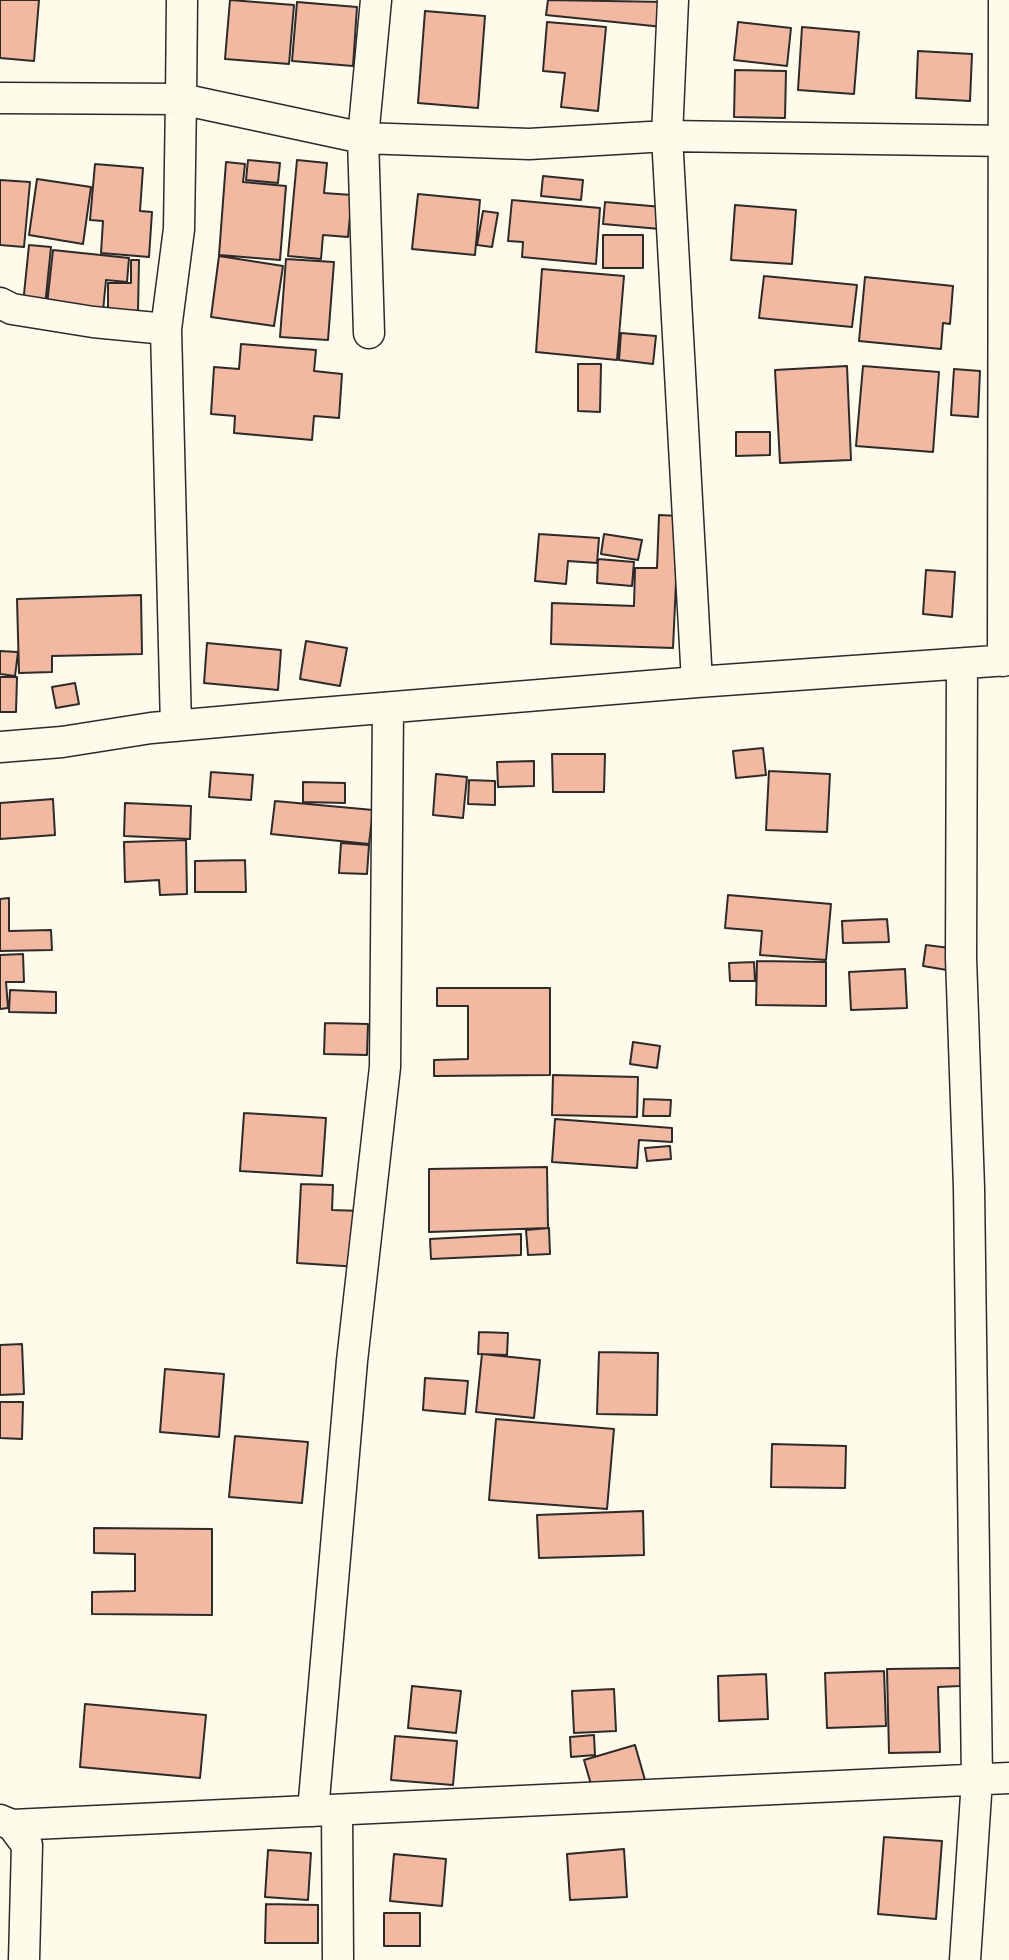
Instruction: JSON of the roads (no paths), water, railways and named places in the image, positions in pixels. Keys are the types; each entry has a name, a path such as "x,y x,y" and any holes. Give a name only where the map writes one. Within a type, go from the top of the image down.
{"street":[{"path":"176,726 166,329 179,229 182,0"},
{"path":"369,333 363,138 376,0"},
{"path":"673,0 667,136 697,682"},
{"path":"0,747 62,742 176,726 697,682 1006,661 1007,141 1004,0"},
{"path":"0,99 181,99 363,138 529,144 667,136 1007,141"},
{"path":"0,303 12,309 93,322 166,329"},
{"path":"962,664 961,958 969,1188 977,1780 965,1960"},
{"path":"338,1960 325,1810 352,1361 384,1067 388,708"},
{"path":"6,1823 1009,1779"},
{"path":"6,1823 27,1845 24,1960"}]}
